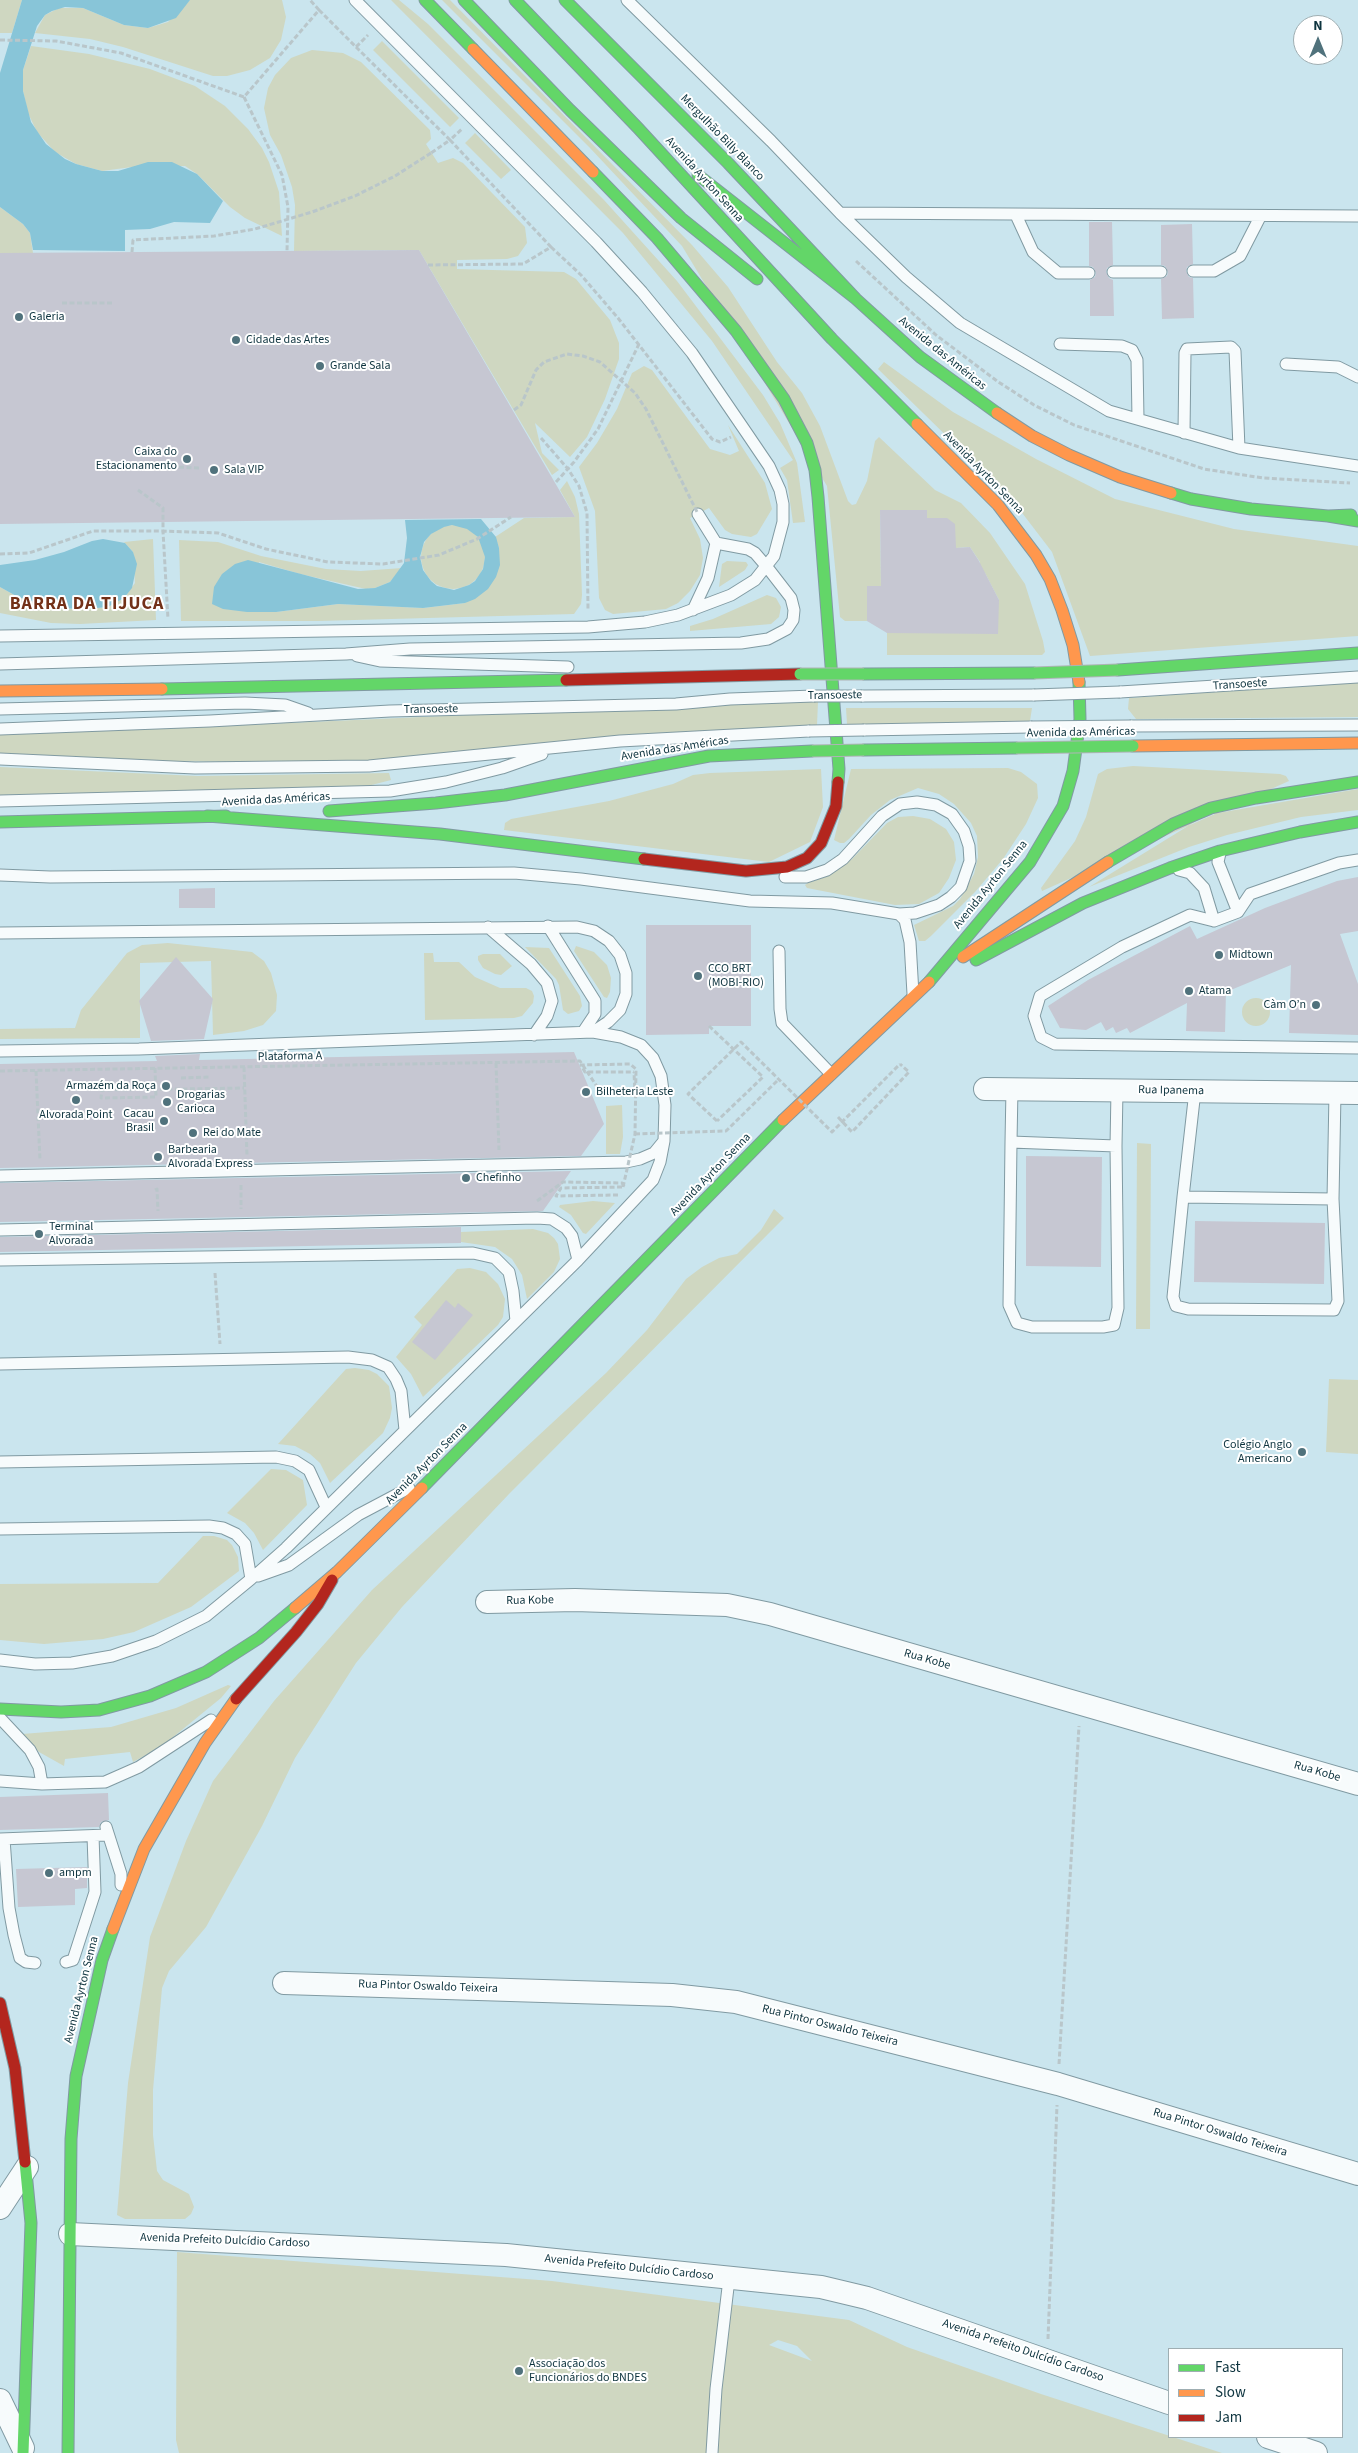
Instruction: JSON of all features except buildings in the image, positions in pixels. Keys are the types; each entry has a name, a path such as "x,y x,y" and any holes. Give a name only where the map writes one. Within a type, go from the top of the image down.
{"main road":[{"path":"207,816 440,834 746,871 787,867 807,858 821,843 836,806 839,769 835,706 822,576 816,479 807,443 784,399 736,331 657,238 425,0"},
{"path":"464,0 570,110 681,218 832,339"},
{"name":"Avenida Ayrton Senna","path":"0,1709 61,1712 100,1710 150,1696 206,1672 259,1638 337,1572 442,1469 831,1074 931,980 1030,862 1063,806 1073,771 1080,719 1080,687 1073,646 1050,579 1017,528 832,339 638,128 516,0"},
{"name":"Mergulhão Billy Blanco","path":"565,0 728,163 856,299"},
{"path":"638,128 856,299"},
{"name":"Avenida das Américas","path":"856,299 920,357 972,397 1032,436 1120,477 1191,500 1251,509 1328,516 1358,515"},
{"path":"1328,516 1358,521"},
{"path":"0,691 325,687 800,674 1118,670 1358,653"},
{"name":"Avenida das Américas","path":"0,822 311,812 436,803 505,795 709,756 812,751 1358,743"},
{"path":"931,980 1003,929 1126,850 1173,824 1220,806 1256,798 1358,782"},
{"path":"931,980 991,954 1083,904 1170,868 1220,851 1300,832 1358,822"},
{"name":"Avenida Ayrton Senna","path":"68,2453 70,2139 76,2076 102,1960 122,1899 144,1849 164,1812 227,1709 296,1632 318,1604 337,1572"},
{"path":"0,2003 15,2068 27,2167 31,2223 23,2450"}],"street":[{"name":"Rua Ipanema","path":"985,1089 1358,1093"},
{"name":"Rua Kobe","path":"487,1602 575,1600 727,1605 770,1614 1358,1784"},
{"name":"Rua Pintor Oswaldo Teixeira","path":"284,1983 672,1995 736,2002 1058,2084 1358,2174"},
{"path":"0,2208 27,2167"},
{"name":"Avenida Prefeito Dulcídio Cardoso","path":"70,2234 506,2255 821,2287 867,2298 1168,2403"},
{"path":"0,2400 23,2450"},
{"path":"1271,2438 1316,2453"}],"lane":[{"path":"0,636 588,626 645,622 693,610 744,588 755,580 767,567 779,541 783,522 783,504 780,490 769,466 692,353 642,292 596,242 355,0"},
{"path":"627,0 840,213 906,277 960,323 1109,411 1239,448 1358,466"},
{"path":"840,213 1016,215 1112,213 1260,217 1358,216"},
{"path":"1016,215 1033,252 1058,273 1090,273"},
{"path":"1193,271 1214,271 1240,256 1260,217"},
{"path":"1113,272 1161,272"},
{"path":"1060,344 1122,346 1132,350 1137,360 1138,420"},
{"path":"1184,433 1185,353 1187,349 1231,347 1235,351 1239,448"},
{"path":"1286,364 1338,367 1358,377"},
{"path":"693,610 708,578 716,543 698,514"},
{"path":"0,664 346,654 410,649 741,643 768,639 787,629 793,620 794,610 791,598 767,567 755,553 748,549 716,543"},
{"path":"0,630 13,636"},
{"path":"346,654 380,661 612,669 646,679"},
{"name":"Transoeste","path":"0,729 312,715 676,704 730,699 814,696 1034,695 1120,692 1358,677"},
{"name":"Transoeste","path":"0,709 268,703 285,705 312,715"},
{"path":"0,759 195,768 369,766 680,736 1031,727 1358,725"},
{"path":"0,801 390,792 446,782 502,768 560,748"},
{"path":"0,876 514,873 590,880 750,901 832,903 899,914 927,911 951,898 961,887 967,875 970,861 969,846 964,831 952,814 936,805 917,802 900,804 882,816 842,858 827,870 806,877 783,877 746,871"},
{"path":"1220,851 1218,862 1238,912"},
{"path":"1358,860 1339,863 1250,894 1238,912 1214,921 1190,915 1122,947 1040,996 1034,1016 1041,1037 1055,1044 1358,1048"},
{"path":"1170,868 1190,873 1204,888 1214,921"},
{"path":"899,914 905,920 910,942 913,997"},
{"path":"548,926 595,1001 595,1014 588,1032"},
{"path":"488,927 531,964 547,983 552,1001 547,1016 534,1035"},
{"path":"0,933 577,927 594,931 609,941 620,955 626,973 626,994 620,1010 608,1022 588,1032"},
{"path":"778,951 782,1024 831,1074"},
{"path":"0,1051 139,1049 588,1032 621,1037 641,1045 653,1058 661,1076 665,1105 664,1141 660,1162 653,1180 578,1260 286,1548 251,1579 206,1616 156,1641 112,1656 72,1663 36,1664 0,1660"},
{"path":"1012,1089 1009,1305 1017,1323 1032,1327 1103,1327 1114,1325 1118,1308 1117,1090"},
{"path":"1195,1091 1173,1297 1176,1306 1188,1309 1334,1310 1338,1302 1333,1199 1335,1093"},
{"path":"0,1176 626,1162 654,1153 664,1141"},
{"path":"1011,1142 1116,1146"},
{"path":"1183,1197 1333,1199"},
{"path":"0,1230 538,1218 552,1219 566,1228 572,1236 578,1260"},
{"path":"0,1260 473,1253 495,1258 508,1272 513,1291 516,1321"},
{"path":"0,1364 348,1356 372,1360 388,1367 396,1379 403,1404 405,1430"},
{"path":"0,1462 276,1457 295,1461 309,1470 326,1507"},
{"path":"251,1579 289,1565 358,1515 442,1469"},
{"path":"0,1529 209,1526 223,1528 236,1534 245,1544 251,1579"},
{"path":"0,1781 105,1788 227,1709"},
{"path":"0,1718 30,1750 39,1767 42,1784"},
{"path":"36,1963 26,1962 20,1958 9,1908 2,1839 93,1836 107,1831 121,1874 122,1899"},
{"path":"66,1962 72,1960 75,1954 95,1892 93,1836"},
{"path":"712,2453 716,2389 729,2279"}],"path":[{"path":"310,0 450,140 551,247 581,275 639,344 712,439 720,442 732,436 743,427"},
{"path":"244,97 319,10"},
{"path":"356,47 379,24"},
{"path":"0,40 34,40 90,46 121,53 244,97 282,175 288,207 287,251"},
{"path":"132,252 133,240 214,236 255,228 312,212 355,196 395,176 431,153 450,140 472,118"},
{"path":"428,265 524,264 551,247"},
{"path":"62,303 112,303"},
{"path":"556,482 598,429 639,344"},
{"path":"514,410 521,405 536,370 544,362 567,354 583,356 600,362 635,394 646,409 698,514"},
{"path":"541,438 568,469 579,486 587,513 588,626"},
{"path":"148,466 200,468"},
{"path":"138,490 163,508 168,620"},
{"path":"0,554 29,553 93,531 164,531 218,533 266,549 328,562 398,563 439,555 501,526 512,517"},
{"path":"709,1026 763,1077 717,1121 688,1094 741,1042 832,1132 900,1064 909,1072 852,1132 838,1117"},
{"name":"Plataforma A","path":"0,1071 580,1061 602,1094 635,1095 634,1072 585,1072 581,1064 630,1064 636,1069 635,1134"},
{"path":"496,1063 499,1154"},
{"path":"244,1067 247,1159"},
{"path":"155,1068 156,1088 156,1097 101,1098 102,1090 142,1089 152,1089 162,1089 181,1089 244,1088"},
{"path":"36,1070 40,1163"},
{"path":"181,1078 211,1077"},
{"path":"534,1204 563,1182 622,1183 625,1187 626,1191 621,1195 556,1196 561,1188 623,1187 635,1134 726,1131 779,1079"},
{"path":"241,1181 241,1210"},
{"path":"157,1190 158,1211"},
{"path":"214,1257 219,1359"},
{"path":"1048,2360 1058,2084 1081,1705"}],"green space":[{"path":"0,0 22,0 12,33 0,33"},
{"path":"190,0 282,0 286,17 281,40 270,58 250,70 227,76 213,76 123,47 90,39 35,33 45,15 59,8 83,8 124,25 148,28 168,22"},
{"path":"391,0 399,0 428,24 604,200 677,281 763,395 780,423 797,463 805,522 793,523 787,480 780,468 793,460 712,341 623,233"},
{"path":"442,0 450,0 692,245 728,287 777,362 802,393 820,426 848,501 852,505 856,504 867,481 875,441 879,437 935,490 961,503 990,533 1025,584 1043,641 1045,652 1042,655 887,655 887,633 999,600 985,573 980,572 980,562 970,547 956,548 927,518 927,510 880,510 881,586 867,586 867,621 845,621 840,617 827,486 682,246 590,148"},
{"path":"382,41 459,118 450,127 373,50"},
{"path":"31,46 89,54 150,69 195,86 225,106 248,129 262,148 269,162 279,192 282,236 245,218 230,207 197,174 185,166 132,167 102,171 76,164 55,152 37,132 28,113 23,91 23,70"},
{"path":"312,50 343,53 361,62 430,130 431,139 426,144 438,163 453,158 463,163 525,227 527,243 518,256 507,259 457,260 457,269 564,272 576,279 610,320 619,343 619,359 605,399 587,437 570,457 535,423 542,453 559,470 552,475 419,250 294,251 295,205 292,187 281,155 270,135 264,108 268,88 275,75 291,58"},
{"path":"475,133 511,170 501,179 465,143"},
{"path":"0,207 23,224 30,233 33,253 0,253"},
{"path":"884,362 953,412 1036,459 1115,499 1234,529 1358,546 1358,636 1090,656 1052,552 1013,501 878,369"},
{"path":"644,366 652,370 710,449 730,455 739,451 728,425 765,483 772,509 757,534 751,537 732,534 725,530 709,508 690,518 700,539 703,558 700,575 690,591 678,603 666,609 613,614 605,610 599,598 595,511 579,467 597,443 617,409 632,373"},
{"path":"567,481 575,497 579,514 582,595 581,604 574,614 318,621 181,621 179,540 218,542 261,556 326,569 361,571 402,568 390,582 375,588 366,589 300,574 259,562 247,612 276,612 338,604 423,608 465,603 499,548 495,537 524,518 575,517 560,490"},
{"path":"453,525 465,527 476,534 483,545 485,557 483,569 476,580 465,587 453,589 441,587 430,580 423,569 421,557 423,545 430,534 441,527"},
{"path":"153,539 156,620 80,624 51,623 0,613 0,587 18,597 54,608 85,609 108,607 124,598 135,583 133,552 124,542"},
{"path":"727,561 746,562 748,565 745,570 719,587 722,564"},
{"path":"767,595 776,598 781,607 779,617 771,624 690,631 690,626 713,619"},
{"path":"1358,682 1358,717 1136,719 1128,709 1129,698"},
{"path":"781,701 818,702 817,725 639,734 471,753 332,763 163,761 0,754 0,734 466,715 651,710"},
{"path":"846,708 1032,708 1030,721 899,725 847,724"},
{"path":"1133,766 1280,774 1286,776 1289,781 1042,891 1041,888 1075,841 1086,817 1098,774 1107,769"},
{"path":"0,767 198,776 389,773 391,780 360,788 0,795"},
{"path":"1008,768 1021,772 1037,784 1038,798 1026,824 1003,859 975,892 931,936 925,941 919,941 914,925 953,906 960,899 974,874 978,857 977,836 971,823 954,804 939,794 918,788 890,800 871,815 844,843 834,840 851,769"},
{"path":"821,769 823,807 810,842 769,862 504,830 505,823 511,819 609,801 673,784 693,775"},
{"path":"1358,789 1358,810 1301,817 1227,835 1189,847 1089,887 1206,815"},
{"path":"913,816 930,819 946,829 954,842 956,860 949,878 939,893 919,904 895,905 807,888 805,885 828,876 852,859 887,823 898,817"},
{"path":"168,943 252,952 264,961 271,973 277,995 276,1011 263,1025 244,1031 213,1035 211,961 140,963 140,1038 0,1039 0,1029 75,1028 81,1010 127,953 142,945"},
{"path":"576,946 594,952 607,965 611,978 610,992 607,998 604,997 574,951"},
{"path":"525,947 549,948 580,996 582,1006 579,1011 568,1014 563,1010 559,985 556,979"},
{"path":"424,953 433,953 434,962 459,962 475,977 500,988 526,988 532,991 534,996 533,1003 522,1016 514,1018 425,1020"},
{"path":"483,954 500,954 512,966 501,975 495,974 483,968 478,960 478,956"},
{"path":"1256,998 1266,1002 1270,1012 1266,1022 1256,1026 1246,1022 1242,1012 1246,1002"},
{"path":"622,1105 623,1137 620,1154 606,1154 606,1106"},
{"path":"1137,1143 1151,1144 1150,1329 1136,1329"},
{"path":"593,1201 615,1203 586,1234 583,1233 571,1215 559,1207 560,1205"},
{"path":"774,1209 784,1218 509,1494 402,1607 356,1663 295,1758 262,1826 206,1927 169,1971 162,1988 153,2090 153,2135 157,2171 163,2180 189,2194 194,2207 191,2214 185,2219 125,2219 117,2215 128,2083 150,1937 186,1841 213,1781 274,1701 372,1590 606,1373 647,1330 686,1279 702,1267 719,1258 737,1254 761,1230"},
{"path":"533,1229 548,1233 554,1238 558,1244 560,1259 554,1272 527,1299 522,1275 512,1259 495,1247 461,1242 461,1232"},
{"path":"470,1268 486,1272 498,1284 505,1299 503,1317 498,1325 423,1397 411,1374 396,1357 422,1325 414,1317 457,1269"},
{"path":"346,1369 369,1370 377,1374 389,1386 392,1408 390,1418 383,1433 330,1483 320,1463 310,1454 295,1446 278,1444"},
{"path":"1329,1379 1358,1380 1358,1454 1326,1452"},
{"path":"271,1469 286,1470 303,1480 307,1505 263,1550 254,1533 245,1523 227,1513"},
{"path":"203,1536 214,1536 227,1540 238,1557 239,1571 191,1607 134,1632 103,1639 44,1644 0,1640 0,1584 158,1583"},
{"path":"228,1685 231,1686 221,1698 161,1747 133,1762 130,1752 65,1759 64,1766 39,1752 22,1734 111,1727 176,1708"},
{"name":"Associação dos Funcionários do BNDES","path":"177,2252 552,2281 849,2320 907,2347 1041,2394 1168,2435 1168,2438 1176,2438 1222,2453 179,2453 176,2440","holes":["778,2340 797,2346 812,2361 769,2345"]}],"water":[{"path":"22,0 190,0 176,18 148,28 124,25 83,8 65,7 52,11 45,15 37,26 23,70 23,91 31,122 46,144 65,159 102,171 118,171 148,162 172,162 197,174 223,201 210,223 174,222 150,229 125,230 125,251 33,250 30,233 23,224 0,207 0,73"},
{"path":"481,519 496,537 499,548 500,565 496,577 488,589 475,599 465,603 423,608 338,604 276,612 247,612 223,609 212,604 214,587 222,574 235,564 248,560 358,589 375,588 390,582 404,563 407,538 405,520","holes":["452,525 467,529 478,537 485,557 483,569 475,581 469,585 454,590 437,586 423,570 420,557 424,542 431,534 444,527"]},
{"path":"103,539 125,543 133,552 137,564 132,588 124,598 108,607 85,609 54,608 18,597 0,587 0,565 35,560"}],"traffic: fast":[{"path":"425,0 473,49"},
{"path":"464,0 570,110 681,218 757,279"},
{"path":"515,0 638,128 832,339 917,424"},
{"path":"565,0 728,163 856,299 920,357 997,413"},
{"path":"593,172 657,238 736,331 784,399 807,443 815,470 818,497 839,769 838,782"},
{"path":"698,175 856,299"},
{"path":"1171,493 1191,499 1251,509 1328,516 1351,515"},
{"path":"1328,516 1358,521"},
{"path":"1118,670 1358,653"},
{"path":"1034,673 1118,670"},
{"path":"864,674 1034,673"},
{"path":"800,674 864,674"},
{"path":"162,689 566,680"},
{"path":"929,982 1030,862 1063,806 1073,771 1080,719 1079,682"},
{"path":"1016,748 1133,746"},
{"path":"864,750 1016,748"},
{"path":"812,751 864,750"},
{"path":"329,811 436,803 505,795 709,756 812,751"},
{"path":"1108,862 1173,824 1211,808 1256,798 1358,782"},
{"path":"207,816 440,834 644,859"},
{"path":"0,822 226,816"},
{"path":"976,960 1083,903 1170,868 1220,851 1300,832 1358,822"},
{"path":"422,1488 783,1120"},
{"path":"0,1709 61,1712 99,1710 150,1696 206,1672 259,1638 295,1608"},
{"path":"68,2453 71,2139 76,2076 102,1960 113,1929"},
{"path":"23,2453 31,2223 25,2162"}],"traffic: slow":[{"path":"473,49 593,172"},
{"path":"997,413 1032,436 1069,455 1120,477 1171,493"},
{"path":"917,424 998,505 1036,555 1050,579 1062,610 1073,645 1079,682"},
{"path":"0,691 162,689"},
{"path":"1133,746 1358,743"},
{"path":"963,957 1108,862"},
{"path":"783,1120 929,982"},
{"path":"295,1608 337,1572 422,1488"},
{"path":"113,1929 144,1849 205,1743 236,1699"}],"traffic: jam":[{"path":"566,680 800,674"},
{"path":"644,859 746,871 787,867 807,858 821,843 836,806 838,782"},
{"path":"236,1699 296,1632 318,1604 332,1580"},
{"path":"0,2003 15,2068 25,2162"}],"place":[{"name":"Galeria","path":"19,317"},
{"name":"Cidade das Artes","path":"236,340"},
{"name":"Grande Sala","path":"320,366"},
{"name":"Caixa do Estacionamento","path":"187,459"},
{"name":"Sala VIP","path":"214,470"},
{"name":"Midtown","path":"1219,955"},
{"name":"CCO BRT (MOBI-RIO)","path":"698,976"},
{"name":"Atama","path":"1189,991"},
{"name":"Càm O’n","path":"1316,1005"},
{"name":"Armazém da Roça","path":"166,1086"},
{"name":"Bilheteria Leste","path":"586,1092"},
{"name":"Alvorada Point","path":"76,1100"},
{"name":"Drogarias Carioca","path":"167,1102"},
{"name":"Cacau Brasil","path":"164,1121"},
{"name":"Rei do Mate","path":"193,1133"},
{"name":"Barbearia Alvorada Express","path":"158,1157"},
{"name":"Chefinho","path":"466,1178"},
{"name":"Terminal Alvorada","path":"39,1234"},
{"name":"Colégio Anglo Americano","path":"1302,1452"},
{"name":"ampm","path":"49,1873"},
{"name":"Associação dos Funcionários do BNDES","path":"519,2371"}],"district":[{"name":"BARRA DA TIJUCA","path":"87,605"}]}
